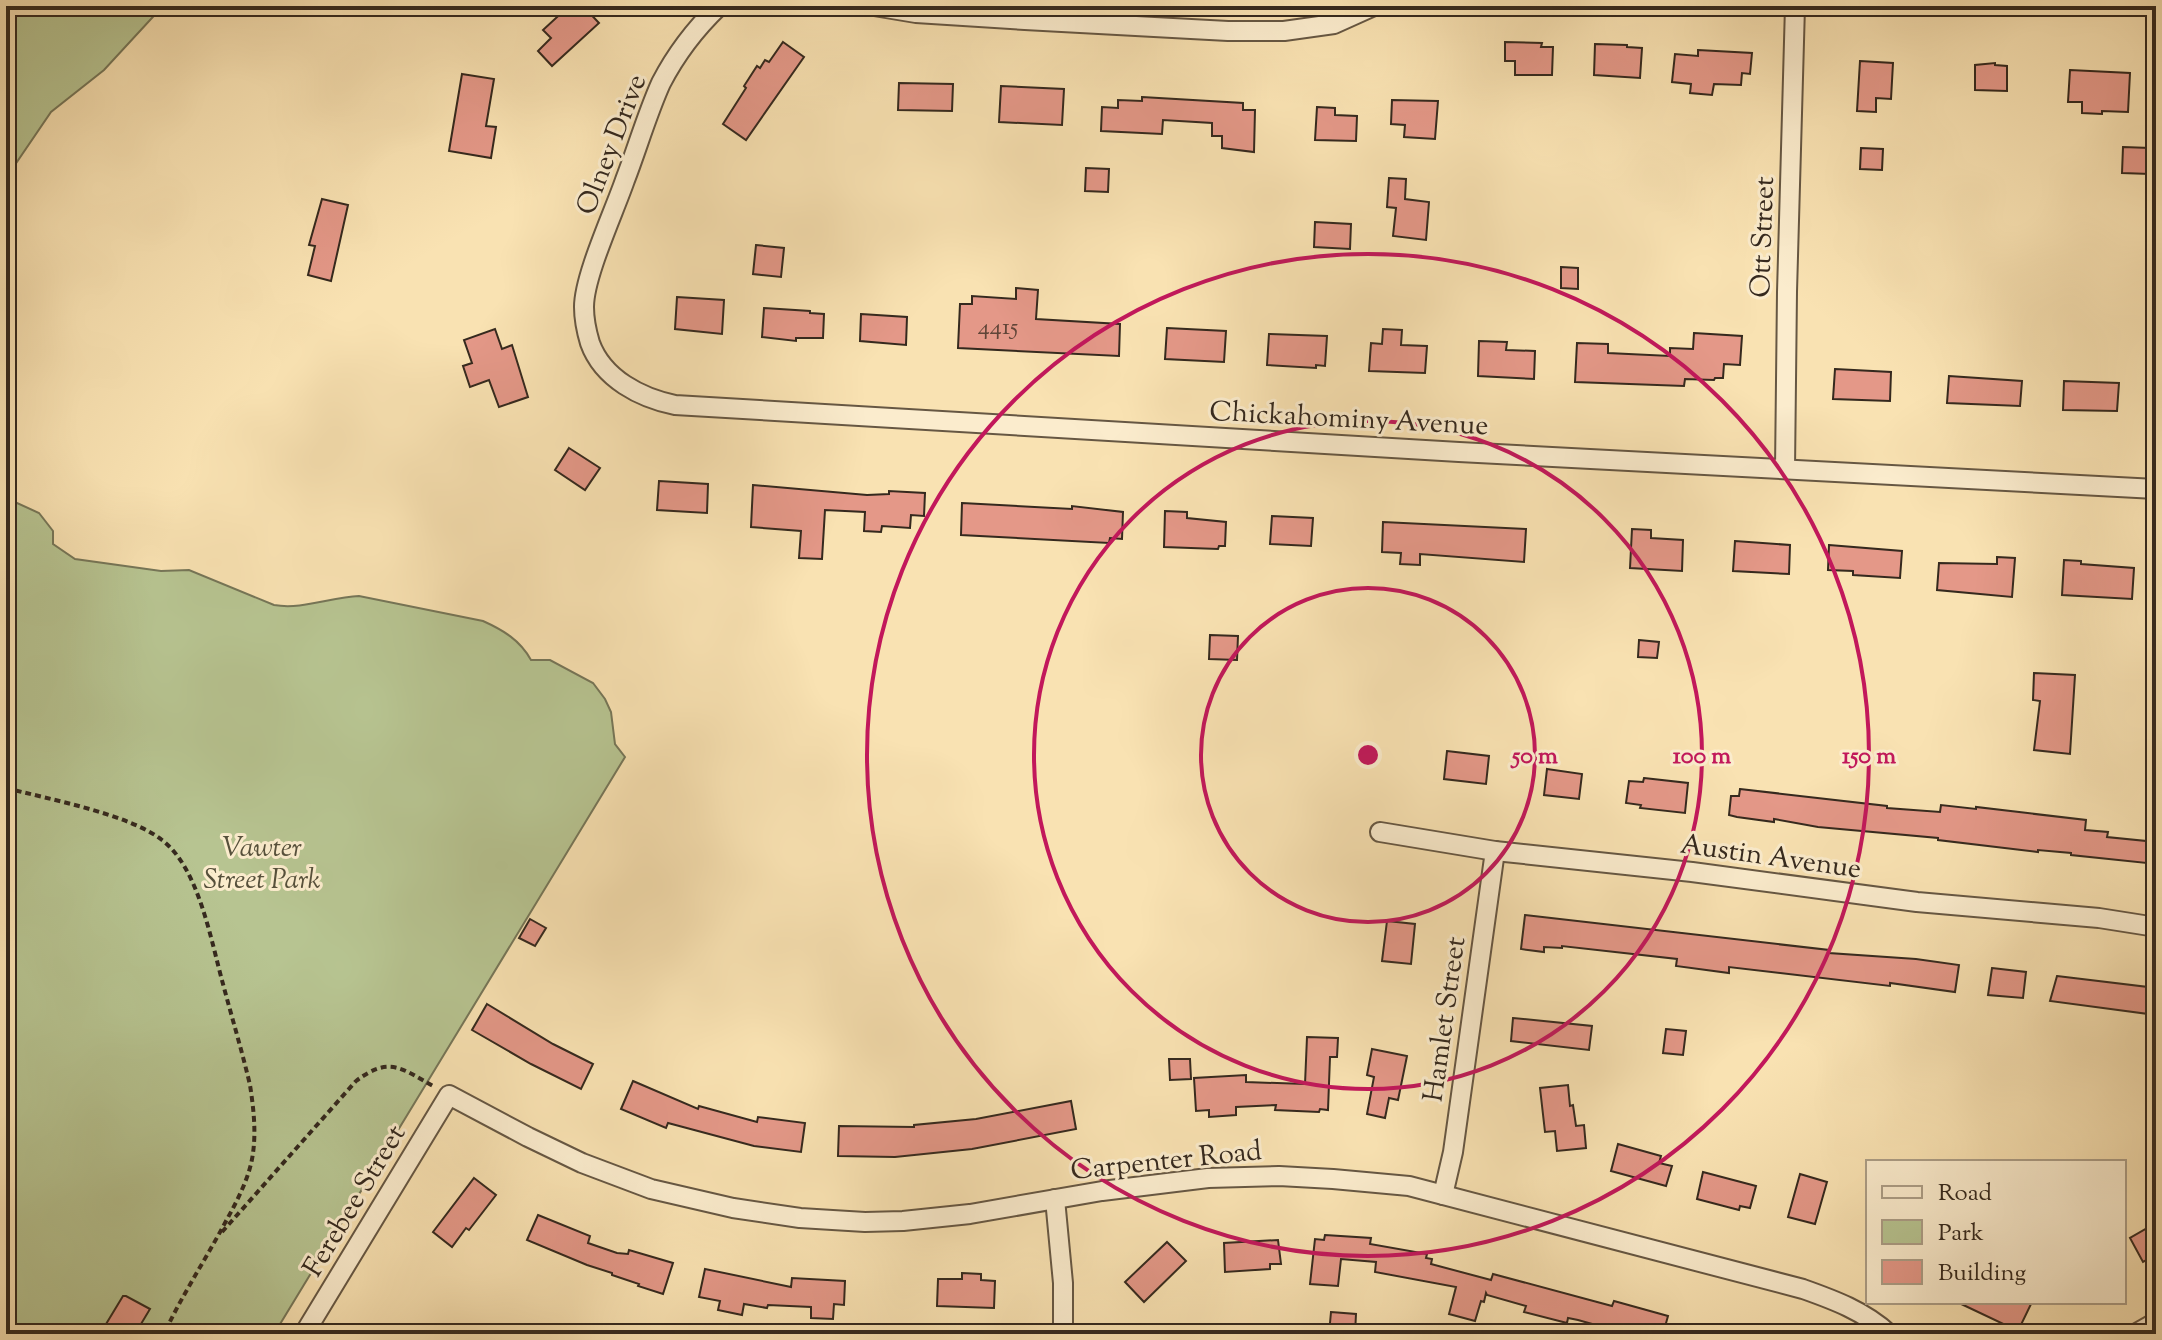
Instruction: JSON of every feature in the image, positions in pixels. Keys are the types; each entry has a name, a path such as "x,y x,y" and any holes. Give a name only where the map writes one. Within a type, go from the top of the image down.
{"street":[{"name":"Olney Drive","path":"586,318 584,307 595,263 661,84 682,48 719,6"},
{"path":"874,6 916,13 1040,21 1284,31 1334,24 1374,6"},
{"name":"Ott Street","path":"1785,469 1795,6"},
{"name":"Chickahominy Avenue","path":"586,318 591,344 598,359 615,378 635,392 675,405 2156,489"},
{"name":"Austin Avenue","path":"1380,832 1495,851 1692,872 1917,902 2099,918 2156,927"},
{"name":"Hamlet Street","path":"1443,1195 1453,1152 1495,851"},
{"name":"Carpenter Road","path":"449,1095 582,1163 651,1189 733,1208 800,1218 903,1221 970,1214 1208,1178 1279,1176 1409,1186 1803,1289 1839,1302 1878,1324 1889,1334"},
{"name":"Ferebee Street","path":"304,1334 449,1095"},
{"path":"1055,1199 1063,1283 1063,1334"},
{"path":"2135,1334 2156,1322"}],"path":[{"path":"6,788 100,813 142,828 164,841 190,879 201,907 250,1085 254,1145 240,1193 164,1334"},
{"path":"217,1237 356,1081 371,1070 385,1066 398,1068 449,1095"}],"green space":[{"path":"6,6 163,6 104,70 51,112 6,178"},
{"name":"Vawter Street Park","path":"6,498 39,513 53,531 53,544 75,559 161,571 189,570 274,605 295,606 359,596 483,621 510,636 531,660 550,660 593,683 611,712 615,744 625,757 274,1334 6,1334"}],"building":[{"path":"569,6 583,6 599,23 552,66 538,51 551,38 543,30"},
{"path":"783,42 804,57 746,140 723,124 757,66 760,68 765,60 769,62"},
{"path":"1505,42 1542,43 1541,47 1553,47 1552,75 1515,75 1515,61 1505,61"},
{"path":"1595,44 1642,48 1640,78 1594,75"},
{"path":"1698,50 1752,53 1750,74 1742,73 1741,85 1714,84 1712,95 1690,93 1691,84 1672,82 1675,54 1698,56"},
{"path":"1860,61 1893,63 1891,99 1876,98 1876,112 1857,111"},
{"path":"1995,63 2007,66 2007,91 1975,90 1975,65"},
{"path":"2070,70 2130,73 2128,112 2082,113 2082,102 2068,102"},
{"path":"462,74 494,79 486,126 496,127 491,158 449,151"},
{"path":"899,83 953,84 952,111 898,110"},
{"path":"1001,86 1064,89 1062,125 999,122"},
{"path":"1142,97 1243,103 1243,110 1255,110 1254,152 1222,148 1222,136 1212,136 1212,123 1163,120 1162,134 1101,131 1102,107 1118,108 1118,100 1142,101"},
{"path":"1392,100 1438,101 1435,139 1404,137 1405,125 1391,124"},
{"path":"1317,107 1335,108 1335,115 1357,116 1356,141 1315,140"},
{"path":"2123,147 2150,148 2150,174 2122,173"},
{"path":"1861,148 1883,149 1882,170 1860,169"},
{"path":"1086,168 1109,169 1108,192 1085,191"},
{"path":"1389,178 1406,179 1405,199 1429,202 1426,240 1393,236 1396,208 1387,207"},
{"path":"322,199 348,205 331,281 308,275 315,246 309,245"},
{"path":"1315,222 1351,224 1350,249 1314,247"},
{"path":"756,245 784,248 781,277 753,274"},
{"path":"1561,267 1578,268 1578,289 1561,288"},
{"path":"1016,288 1038,290 1036,319 1120,324 1119,356 958,348 960,304 972,304 972,296 1016,299"},
{"path":"677,297 724,300 722,334 675,329"},
{"path":"764,308 824,314 823,338 796,338 796,341 762,337"},
{"path":"861,314 907,317 906,345 860,341"},
{"path":"1167,328 1226,331 1224,362 1165,359"},
{"path":"495,329 502,349 512,345 528,397 499,407 489,380 470,387 463,366 472,363 464,340"},
{"path":"1383,329 1402,330 1401,345 1427,346 1425,373 1369,371 1371,343 1382,344"},
{"path":"1694,333 1742,336 1740,365 1724,364 1723,378 1685,379 1684,386 1575,382 1577,343 1608,344 1608,353 1670,356 1670,348 1693,349"},
{"path":"1269,334 1327,336 1325,366 1267,365"},
{"path":"1479,341 1507,342 1506,350 1535,351 1534,379 1478,376"},
{"path":"1835,369 1891,372 1890,401 1833,399"},
{"path":"1949,376 2022,381 2020,406 1947,403"},
{"path":"2064,381 2119,383 2117,411 2063,410"},
{"path":"569,448 600,468 585,490 555,470"},
{"path":"659,481 708,484 707,513 657,510"},
{"path":"753,485 867,495 889,494 889,491 925,493 924,516 911,515 910,528 882,526 881,532 864,531 865,512 825,510 822,559 799,558 801,531 751,527"},
{"path":"962,503 1072,509 1072,506 1123,512 1122,539 1110,538 1109,543 961,535"},
{"path":"1165,511 1187,512 1187,518 1226,522 1225,546 1218,549 1164,547"},
{"path":"1272,516 1313,518 1311,546 1270,544"},
{"path":"1383,522 1526,529 1524,562 1420,554 1420,565 1400,564 1401,553 1382,552"},
{"path":"1632,529 1651,530 1651,538 1683,540 1682,571 1630,568"},
{"path":"1735,541 1790,545 1789,574 1733,571"},
{"path":"1829,545 1902,551 1900,578 1828,570"},
{"path":"1997,557 2015,558 2012,597 1937,590 1939,563 1997,564"},
{"path":"2064,560 2134,568 2132,599 2062,595"},
{"path":"1210,635 1238,636 1237,660 1209,659"},
{"path":"1639,640 1659,642 1657,658 1638,657"},
{"path":"2034,673 2075,675 2070,754 2034,750 2040,701 2033,700"},
{"path":"1447,751 1489,756 1486,784 1444,779"},
{"path":"1547,769 1582,774 1579,799 1544,795"},
{"path":"1644,778 1688,783 1685,813 1640,808 1641,805 1626,803 1629,781 1643,782"},
{"path":"1740,789 1887,808 1940,812 1941,805 1976,807 2086,820 2085,830 2108,832 2107,837 2156,842 2156,864 1729,815 1731,796 1739,796"},
{"path":"1525,915 1829,950 1829,953 1959,965 1955,992 1729,967 1729,973 1676,966 1677,959 1562,946 1544,947 1544,952 1521,949"},
{"path":"530,919 546,928 535,946 519,938"},
{"path":"1387,921 1415,924 1411,964 1382,961"},
{"path":"1992,968 2026,972 2023,998 1988,995"},
{"path":"2057,976 2156,988 2156,1015 2050,1001"},
{"path":"487,1004 593,1064 581,1089 472,1030"},
{"path":"1513,1018 1592,1026 1589,1050 1511,1041"},
{"path":"1666,1029 1686,1031 1683,1055 1663,1053"},
{"path":"1307,1037 1338,1038 1337,1057 1330,1057 1328,1110 1275,1110 1276,1105 1236,1107 1236,1115 1209,1117 1209,1110 1196,1111 1194,1078 1246,1075 1246,1082 1305,1084"},
{"path":"1372,1049 1407,1056 1398,1100 1389,1098 1385,1118 1367,1114 1374,1077 1367,1075"},
{"path":"1169,1059 1190,1059 1191,1079 1170,1080"},
{"path":"633,1081 698,1109 699,1106 757,1122 758,1117 805,1123 801,1152 754,1146 668,1123 666,1128 621,1109"},
{"path":"1568,1085 1576,1126 1584,1125 1586,1148 1557,1151 1555,1131 1545,1132 1540,1088"},
{"path":"1071,1101 1076,1129 972,1149 895,1157 838,1156 839,1126 914,1127"},
{"path":"1618,1144 1661,1156 1659,1163 1672,1166 1666,1186 1611,1171"},
{"path":"1703,1172 1756,1186 1750,1208 1740,1206 1739,1210 1697,1199"},
{"path":"1800,1174 1827,1182 1815,1224 1788,1217"},
{"path":"474,1178 496,1195 452,1247 433,1232"},
{"path":"538,1215 590,1236 588,1243 617,1253 628,1254 629,1250 673,1263 663,1294 527,1240"},
{"path":"2156,1223 2156,1255 2143,1262 2130,1238"},
{"path":"1325,1235 1371,1238 1370,1244 1427,1254 1426,1258 1432,1259 1431,1264 1491,1280 1493,1274 1612,1306 1614,1301 1668,1316 1663,1334 1628,1334 1578,1320 1568,1318 1567,1323 1524,1312 1526,1306 1486,1293 1475,1321 1449,1314 1456,1287 1375,1272 1376,1262 1341,1259 1338,1286 1310,1284 1315,1239 1324,1240"},
{"path":"1278,1240 1281,1264 1270,1264 1270,1269 1225,1272 1224,1243"},
{"path":"1167,1242 1186,1261 1144,1302 1125,1282"},
{"path":"705,1269 791,1287 792,1278 845,1281 844,1305 834,1304 833,1319 811,1318 811,1307 768,1305 767,1308 744,1304 742,1315 718,1310 720,1301 699,1297"},
{"path":"962,1273 981,1274 981,1280 995,1281 994,1308 937,1306 938,1279 962,1279"},
{"path":"123,1296 150,1309 135,1334 100,1334"},
{"path":"1961,1304 2031,1304 2018,1331"},
{"path":"1331,1312 1356,1314 1355,1334 1329,1334"}]}
